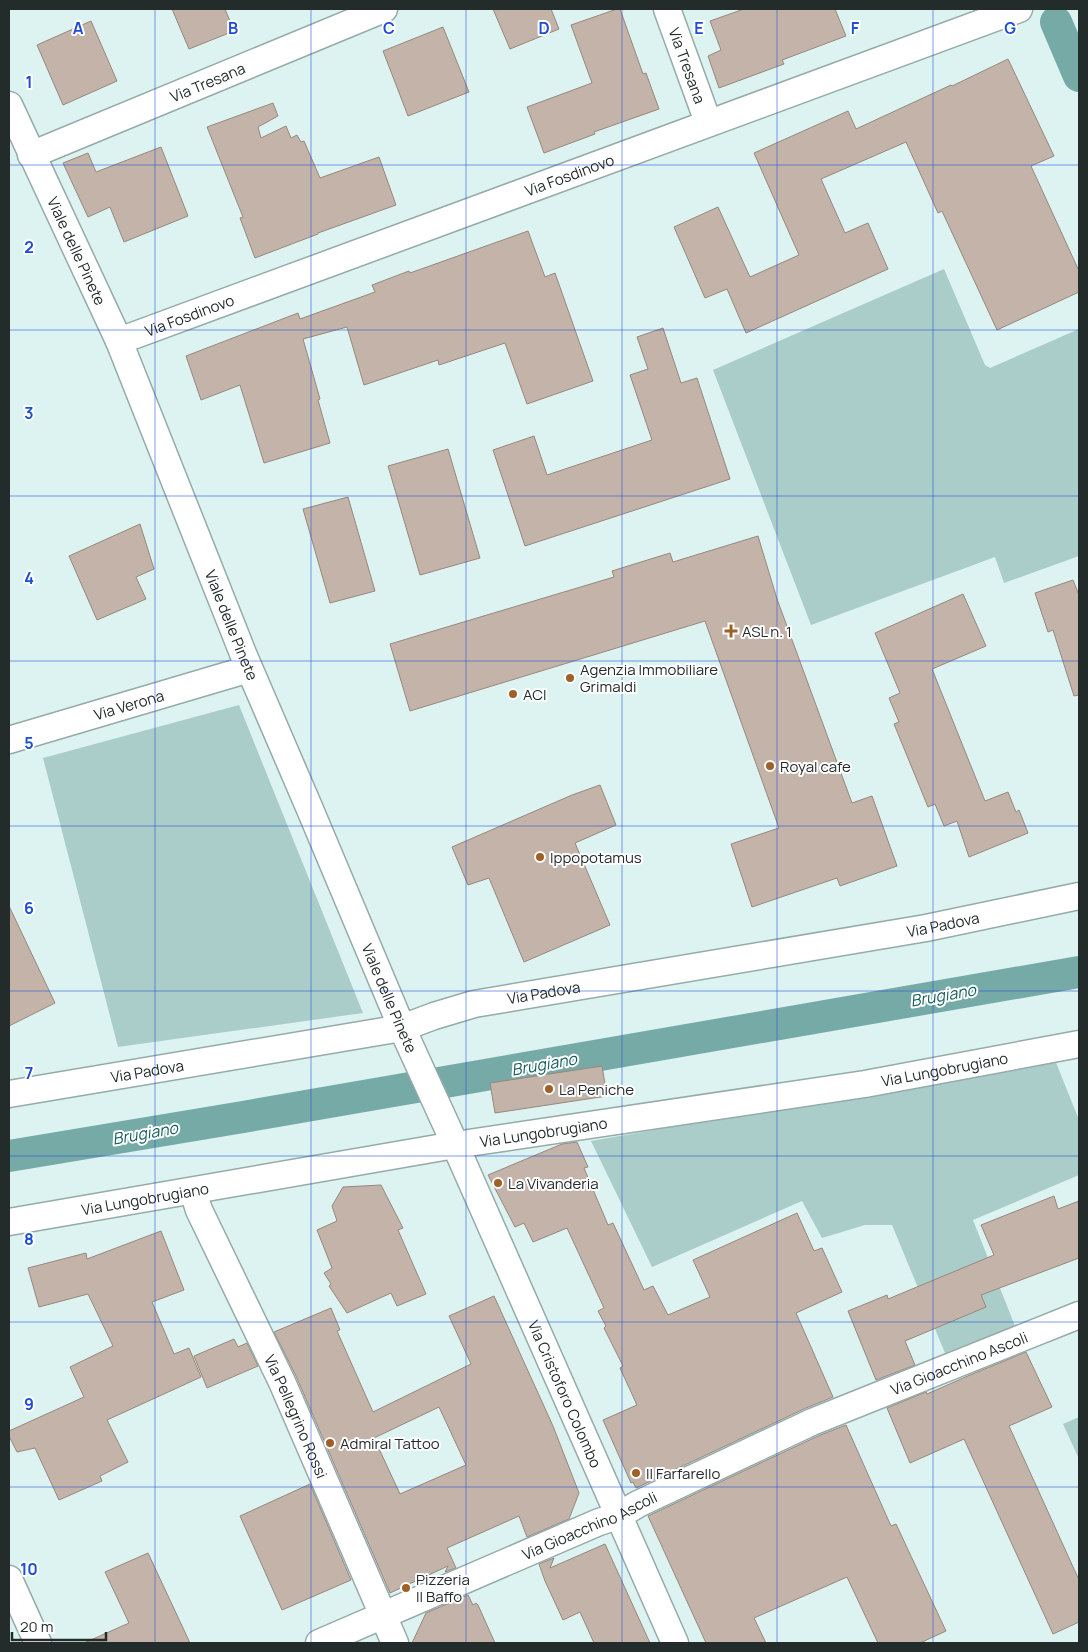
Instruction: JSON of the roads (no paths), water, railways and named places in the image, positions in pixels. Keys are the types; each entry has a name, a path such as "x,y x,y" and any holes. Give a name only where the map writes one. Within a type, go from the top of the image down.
{"street":[{"name":"Via Tresana","path":"31,155 384,9"},
{"name":"Via Tresana","path":"667,9 708,122"},
{"name":"Via Fosdinovo","path":"119,341 604,163 708,122 1019,9"},
{"name":"Viale delle Pinete","path":"9,105 119,341 249,670 309,807 403,1032 452,1138"},
{"name":"Via Verona","path":"9,740 249,670"},
{"name":"Via Padova","path":"9,1094 403,1032 434,1016 474,1004 926,928 1079,896"},
{"name":"Via Lungobrugiano","path":"9,1222 193,1191 452,1138 865,1084 1079,1044"},
{"name":"Via Cristoforo Colombo","path":"452,1138 675,1643"},
{"name":"Via Pellegrino Rossi","path":"193,1191 199,1210 282,1382 395,1643"},
{"name":"Via Gioacchino Ascoli","path":"319,1643 599,1522 618,1516 638,1504 812,1422 1079,1315"},
{"path":"9,1579 38,1643"}],"waterway":[{"name":"Brugiano","path":"1056,22 1079,76"},
{"name":"Brugiano","path":"9,1156 1079,972"}],"place":[{"name":"ASL n. 1","path":"731,631"},
{"name":"Agenzia Immobiliare Grimaldi","path":"570,678"},
{"name":"ACI","path":"513,694"},
{"name":"Royal cafe","path":"770,766"},
{"name":"Ippopotamus","path":"540,857"},
{"name":"La Peniche","path":"549,1089"},
{"name":"La Vivanderia","path":"498,1183"},
{"name":"Admiral Tattoo","path":"330,1443"},
{"name":"Il Farfarello","path":"636,1473"},
{"name":"Pizzeria Il Baffo","path":"406,1588"}]}
